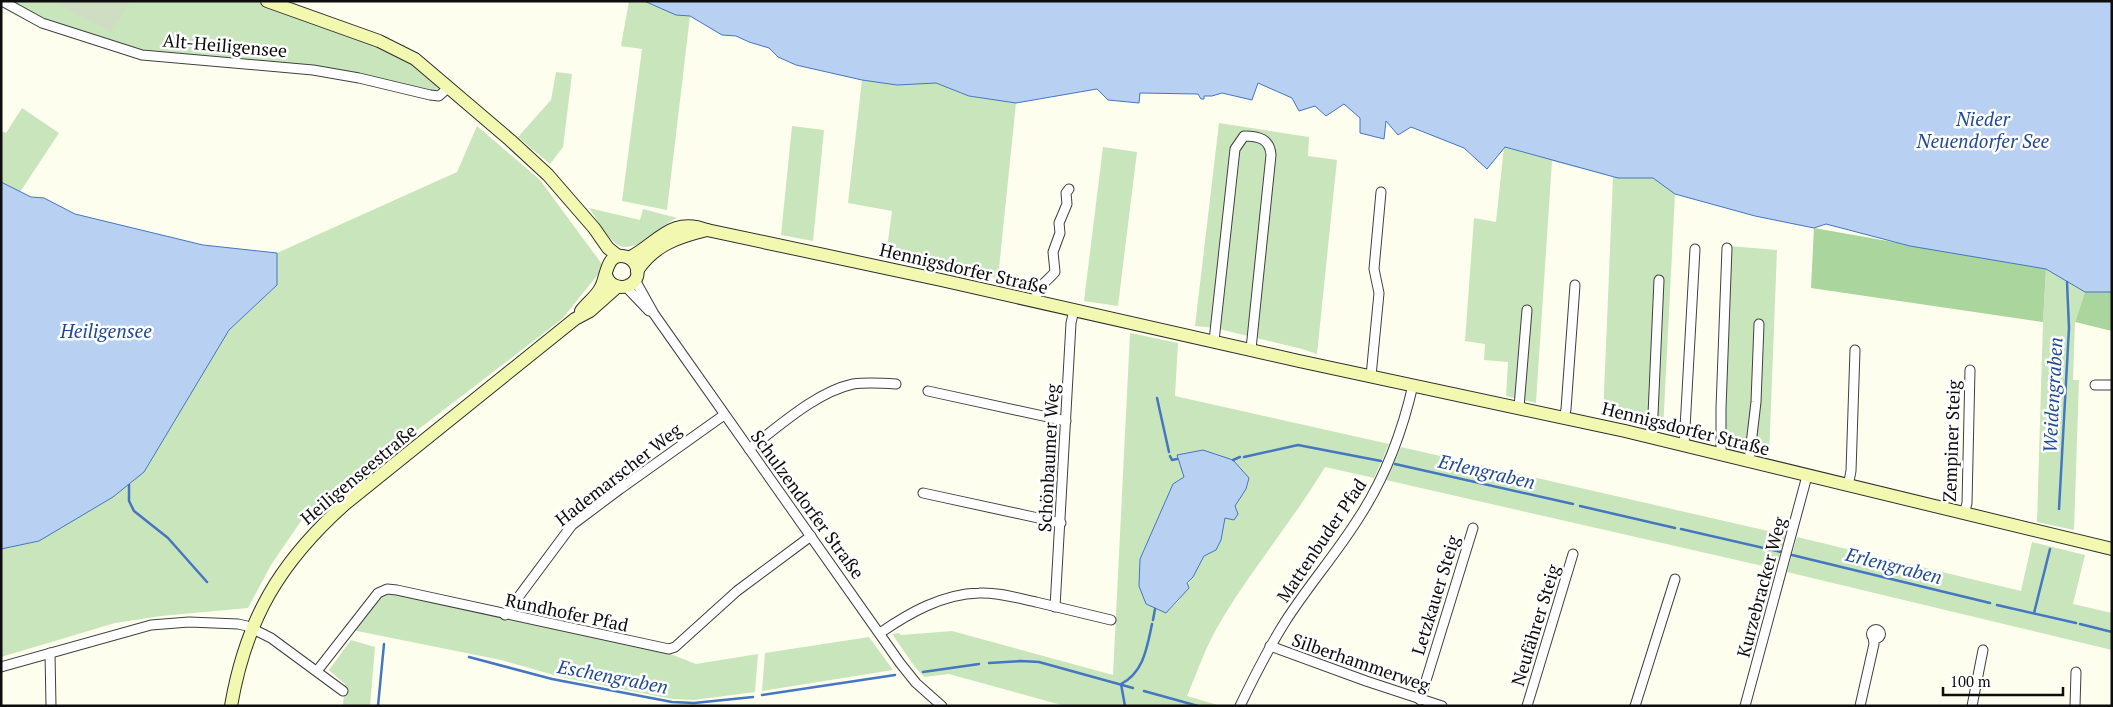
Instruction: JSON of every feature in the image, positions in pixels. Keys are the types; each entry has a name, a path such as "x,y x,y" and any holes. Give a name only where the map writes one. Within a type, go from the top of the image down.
{"main road":[{"path":"267,1 391,46 415,59 548,175 608,248 635,264 629,281 611,284 600,250 586,223"},
{"name":"Hennigsdorfer Straße","path":"623,257 679,226 696,225 707,230 1520,407 2112,549"},
{"name":"Hennigsdorfer Straße","path":"629,281 645,259 667,243 682,236 707,230"},
{"path":"607,270 611,260 623,257"},
{"name":"Heiligenseestraße","path":"231,706 240,665 252,628 265,600 280,574 317,529 345,504 576,318 600,289 607,270"},
{"name":"Heiligenseestraße","path":"576,318 590,311 629,281"}],"street":[{"name":"Alt-Heiligensee","path":"2,1 42,23 142,55 313,70 439,96 449,87"},
{"path":"1214,341 1235,149 1244,136 1256,136 1265,140 1270,147 1271,155 1251,349"},
{"path":"1035,302 1037,292 1042,283 1054,272 1053,252 1067,204 1066,193 1068,189"},
{"path":"1371,376 1379,293 1374,269 1381,192"},
{"path":"1721,455 1727,248"},
{"path":"1684,446 1695,249"},
{"path":"1652,438 1659,280"},
{"name":"Schulzendorfer Straße","path":"629,281 645,308 654,314 900,663 916,683 942,706"},
{"path":"1564,418 1575,285"},
{"name":"Schönbaumer Weg","path":"1055,607 1071,323 1074,310"},
{"path":"1520,407 1527,310"},
{"path":"1749,461 1756,402 1759,324"},
{"path":"1848,486 1851,471 1855,350"},
{"name":"Zempiner Steig","path":"1964,514 1967,503 1970,370"},
{"path":"749,449 830,392 852,384 896,384"},
{"name":"Mattenbuder Pfad","path":"1240,706 1270,646 1308,587 1371,497 1398,441 1413,385"},
{"path":"2095,385 2112,385"},
{"path":"928,391 1066,421"},
{"name":"Hademarscher Weg","path":"505,615 572,525 724,415"},
{"name":"Kurzebracker Weg","path":"1745,706 1807,476"},
{"path":"923,493 1061,523"},
{"name":"Letzkauer Steig","path":"1420,700 1473,528"},
{"name":"Rundhofer Pfad","path":"317,671 378,594 387,589 670,649 675,647 737,591 812,536"},
{"name":"Neufährer Steig","path":"1527,706 1574,554"},
{"path":"1635,706 1674,579"},
{"path":"880,633 908,615 930,604 950,597 971,593 1002,594 1111,620"},
{"path":"1,667 132,629 164,623 238,624 252,628 271,638 343,691"},
{"path":"1860,706 1875,640"},
{"name":"Silberhammerweg","path":"1270,646 1420,700 1442,706"},
{"path":"1972,706 1983,650"},
{"path":"50,653 51,706"},
{"path":"2075,706 2076,672"}],"green space":[{"path":"6,1 257,1 373,44 417,66 439,86 436,93 381,80 138,52 47,24"},
{"path":"61,1 130,1 112,32 59,5"},
{"path":"629,1 644,1 652,5 728,18 730,36 723,35 690,16 667,210 622,201 642,49 621,46"},
{"path":"556,72 572,74 563,147 550,164 518,137 551,100"},
{"path":"862,80 897,85 936,83 969,96 1016,103 998,278 938,270 886,256 892,211 848,203"},
{"path":"22,108 59,133 20,192 1,182 1,131 6,133"},
{"path":"1219,123 1309,137 1308,156 1337,160 1317,354 1215,328 1195,326"},
{"path":"477,126 540,180 604,267 562,319 303,518 271,565 248,608 161,616 115,623 1,657 1,549 39,541 144,472 229,330 277,285 277,253 457,172"},
{"path":"792,126 824,130 813,241 781,235"},
{"path":"1103,147 1137,152 1118,306 1084,301"},
{"path":"1504,147 1540,157 1564,157 1610,176 1552,161 1536,403 1506,396 1508,362 1484,360 1485,344 1465,341 1474,218 1496,222"},
{"path":"1623,165 1753,215 1675,194 1663,431 1603,417 1613,177 1618,178"},
{"path":"589,208 640,220 643,209 677,218 646,239 629,247 621,246 614,242"},
{"path":"1814,228 2046,269 2043,322 1811,288"},
{"path":"1729,246 1777,250 1769,457 1721,445"},
{"path":"2046,269 2085,292 2075,322 2073,380 2079,380 2074,530 2037,522"},
{"path":"2085,292 2112,292 2112,331 2075,322"},
{"path":"1130,333 1178,343 1175,396 1389,444 1374,478 1325,467 1230,606 1209,643 1187,696 1221,706 1065,706 949,674 924,677 892,634 952,631 1113,675","holes":["1177,455 1239,500 1225,518 1221,540 1204,556 1179,600 1166,613 1146,604 1140,559 1173,484 1184,477"]},
{"path":"1401,447 1786,535 1776,569 1386,480"},
{"path":"1797,537 2021,591 2032,542 2085,555 2073,604 2112,613 2112,650 1787,572"},
{"path":"391,593 663,651 696,664 758,654 755,692 694,700 672,699 561,677 501,660 354,629 378,598"},
{"path":"869,637 893,670 762,691 765,653"},
{"path":"351,640 375,647 370,706 343,706 345,684 329,670"}],"water":[{"name":"Nieder Neuendorfer See","path":"644,1 2112,1 2112,292 2085,292 2046,269 1910,246 1826,224 1814,228 1755,216 1675,194 1653,178 1618,178 1505,147 1487,169 1464,148 1411,127 1398,135 1386,121 1384,139 1360,133 1360,118 1344,104 1326,116 1315,106 1299,111 1292,98 1258,83 1252,100 1222,93 1204,96 1204,99 1201,99 1198,94 1140,93 1139,103 1108,100 1097,89 1016,103 969,96 936,83 897,85 862,80 796,65 778,57 769,48 736,36 722,35 690,16 676,15"},
{"name":"Heiligensee","path":"1,182 31,197 44,198 75,214 203,245 277,253 277,285 229,330 144,472 113,497 39,541 1,549"},
{"path":"1203,450 1233,460 1249,478 1246,489 1235,506 1238,514 1234,520 1225,518 1221,540 1216,550 1204,556 1193,577 1187,583 1189,588 1166,613 1146,604 1139,586 1140,559 1173,484 1184,477 1177,455"}],"waterway":[{"name":"Weidengraben","path":"2059,509 2069,328 2067,282"},
{"path":"1157,398 1169,452"},
{"name":"Erlengraben","path":"1244,457 1298,445 1381,461"},
{"path":"1170,456 1172,460 1177,459"},
{"name":"Erlengraben","path":"1233,460 1240,457"},
{"name":"Erlengraben","path":"1395,464 1573,504"},
{"path":"129,485 129,501 134,511 168,538 207,582"},
{"name":"Erlengraben","path":"1580,506 1675,528"},
{"name":"Erlengraben","path":"1681,529 1781,552"},
{"name":"Weidengraben","path":"2034,613 2050,549"},
{"name":"Erlengraben","path":"1792,555 1990,603"},
{"name":"Weidengraben","path":"1997,605 2076,623"},
{"name":"Erlengraben","path":"1153,620 1155,609"},
{"name":"Erlengraben","path":"1125,706 1121,684 1129,679 1140,666 1152,624"},
{"name":"Erlengraben","path":"2080,624 2112,632"},
{"path":"378,706 384,644"},
{"name":"Eschengraben","path":"469,657 552,679 672,702 694,703 753,697"},
{"name":"Eschengraben","path":"989,663 1039,662 1133,688"},
{"name":"Eschengraben","path":"923,672 979,664"},
{"name":"Eschengraben","path":"762,695 895,675"},
{"name":"Eschengraben","path":"1144,691 1198,706"}]}
